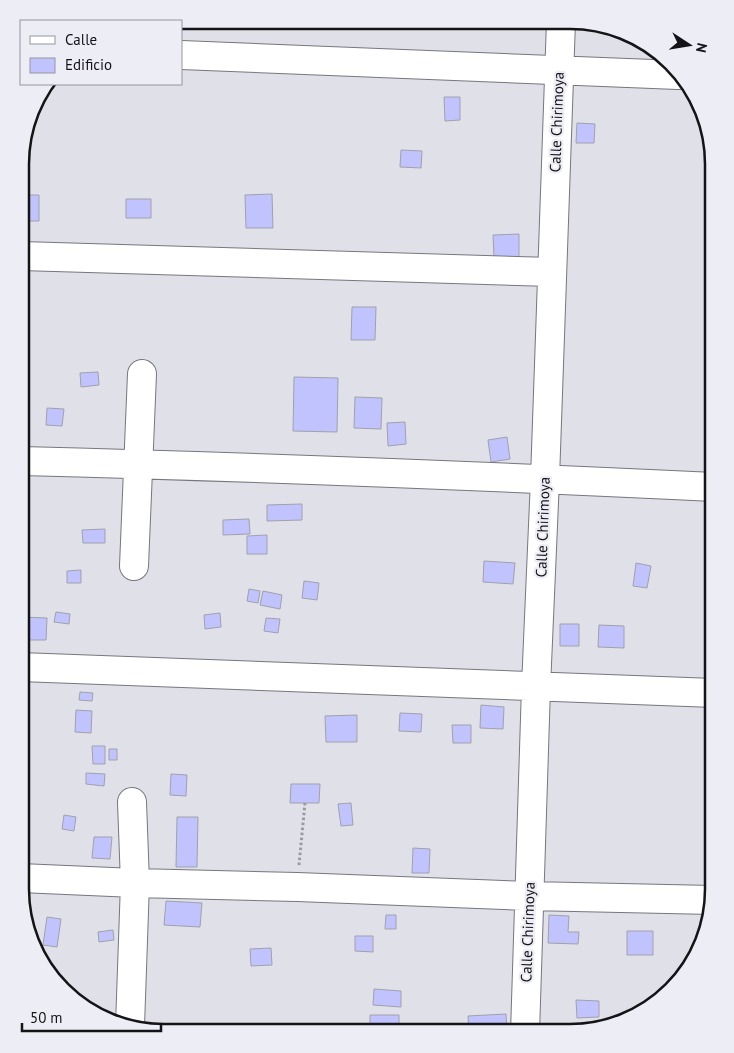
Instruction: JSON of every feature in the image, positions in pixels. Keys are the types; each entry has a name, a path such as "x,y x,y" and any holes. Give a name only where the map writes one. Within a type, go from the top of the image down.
{"street":[{"name":"Calle Chirimoya","path":"524,1024 561,29"},
{"path":"182,55 672,75"},
{"path":"29,256 552,272"},
{"path":"134,566 142,374"},
{"path":"29,461 545,479 705,487"},
{"path":"29,667 705,693"},
{"path":"130,1020 135,883 132,802"},
{"path":"29,878 530,896 705,900"}],"path":[{"path":"297,887 305,803"}],"building":[{"path":"444,97 460,97 460,120 445,121"},
{"path":"577,123 595,124 594,143 576,143"},
{"path":"401,150 422,151 421,168 400,167"},
{"path":"272,194 273,228 246,228 245,195"},
{"path":"29,195 39,195 39,221 29,221"},
{"path":"126,199 151,199 151,218 126,218"},
{"path":"519,234 519,257 494,257 493,235"},
{"path":"352,307 376,307 375,340 351,340"},
{"path":"98,372 99,385 81,387 80,373"},
{"path":"294,377 338,378 337,432 293,431"},
{"path":"355,397 382,398 381,429 354,428"},
{"path":"47,408 64,409 62,426 46,425"},
{"path":"405,422 406,444 388,446 387,423"},
{"path":"507,437 510,459 491,462 488,440"},
{"path":"302,504 302,520 267,521 267,505"},
{"path":"249,519 250,534 223,535 223,520"},
{"path":"105,529 105,543 83,543 82,530"},
{"path":"267,535 267,554 247,554 247,536"},
{"path":"484,561 515,563 513,584 483,582"},
{"path":"636,563 651,566 647,588 633,586"},
{"path":"81,570 81,583 67,583 67,571"},
{"path":"304,581 319,583 317,600 302,598"},
{"path":"249,589 260,591 258,603 247,601"},
{"path":"263,591 282,595 280,609 260,605"},
{"path":"56,612 70,614 69,624 54,622"},
{"path":"220,613 221,627 205,629 204,615"},
{"path":"29,617 47,618 46,640 29,640"},
{"path":"266,618 280,619 278,633 264,631"},
{"path":"560,624 579,624 579,646 560,646"},
{"path":"599,625 624,626 624,648 598,647"},
{"path":"80,692 93,693 92,701 79,700"},
{"path":"481,705 504,707 503,729 480,728"},
{"path":"76,710 92,711 91,733 75,732"},
{"path":"400,713 422,714 421,732 399,731"},
{"path":"357,715 357,742 326,742 325,716"},
{"path":"452,725 471,725 471,743 453,743"},
{"path":"92,746 105,746 105,764 93,764"},
{"path":"109,749 117,749 117,760 109,760"},
{"path":"86,773 105,774 104,786 86,784"},
{"path":"171,774 187,775 186,796 170,795"},
{"path":"291,784 320,784 319,803 290,803"},
{"path":"351,803 353,825 341,826 338,804"},
{"path":"64,815 76,817 74,831 62,829"},
{"path":"177,817 198,817 197,867 176,867"},
{"path":"94,837 112,837 110,859 92,858"},
{"path":"413,848 430,849 429,873 412,873"},
{"path":"166,901 202,903 200,927 164,925"},
{"path":"386,915 396,915 396,929 385,929"},
{"path":"549,915 569,916 568,932 579,932 578,944 548,943"},
{"path":"47,917 61,919 57,947 43,945"},
{"path":"113,930 114,940 99,942 98,932"},
{"path":"627,931 653,931 653,955 627,955"},
{"path":"355,936 373,936 373,952 355,951"},
{"path":"271,948 272,965 251,966 250,949"},
{"path":"374,989 401,991 401,1007 373,1005"},
{"path":"576,1000 599,1001 599,1017 577,1018"},
{"path":"506,1014 507,1024 468,1024 468,1016"},
{"path":"370,1015 399,1015 399,1024 370,1024"}]}
